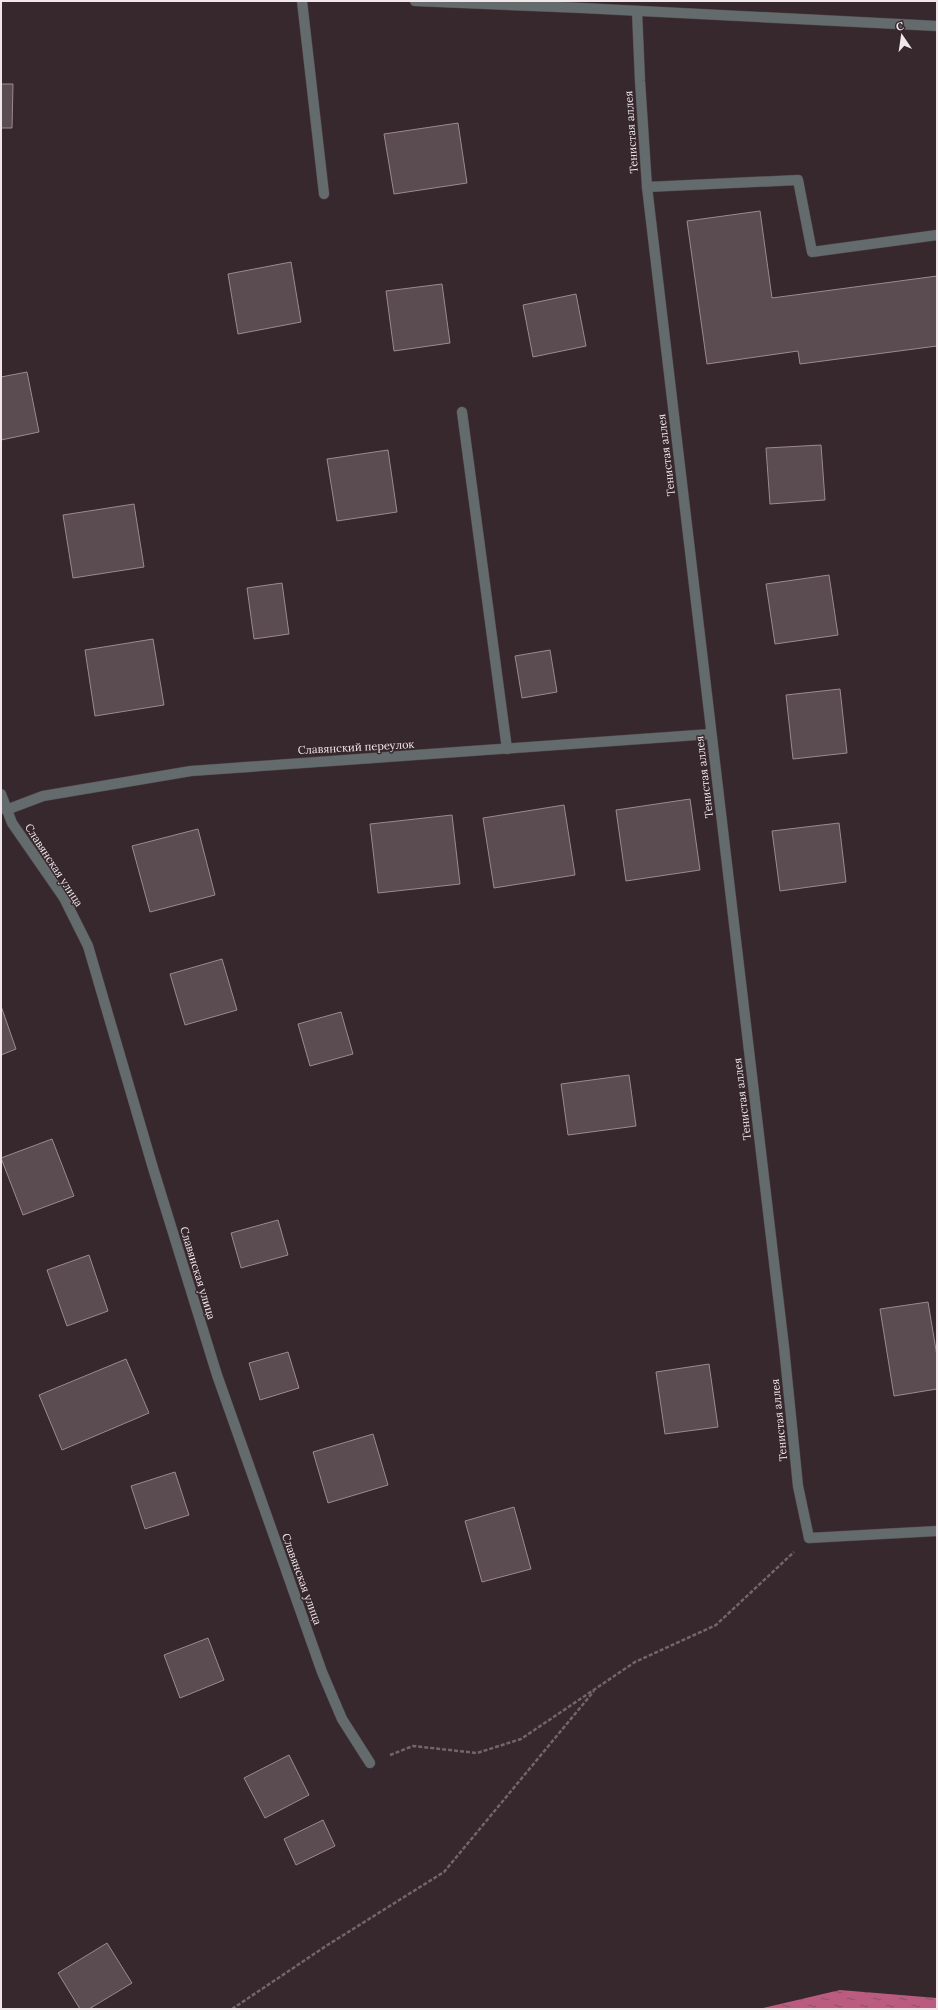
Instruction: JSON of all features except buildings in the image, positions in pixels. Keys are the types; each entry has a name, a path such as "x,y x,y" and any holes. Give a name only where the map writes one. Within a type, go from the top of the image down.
{"street":[{"path":"302,1 324,194"},
{"path":"415,1 583,4 637,11 937,26"},
{"name":"Тенистая аллея","path":"637,11 647,187 783,1340 798,1486 809,1538"},
{"path":"647,187 798,180 812,252 937,235"},
{"path":"462,412 507,749"},
{"name":"Славянский переулок","path":"6,810 43,796 191,771 711,734"},
{"name":"Славянская улица","path":"1,794 12,823 64,898 88,946 153,1168 217,1375 322,1672 342,1719 370,1763"},
{"path":"809,1538 937,1531"}],"path":[{"path":"370,1763 413,1746 478,1753 521,1738 634,1662 716,1625 809,1538"},
{"path":"232,2009 326,1946 444,1872 597,1688"}],"water":[{"path":"840,1990 937,1998 937,2009 759,2009"}]}
